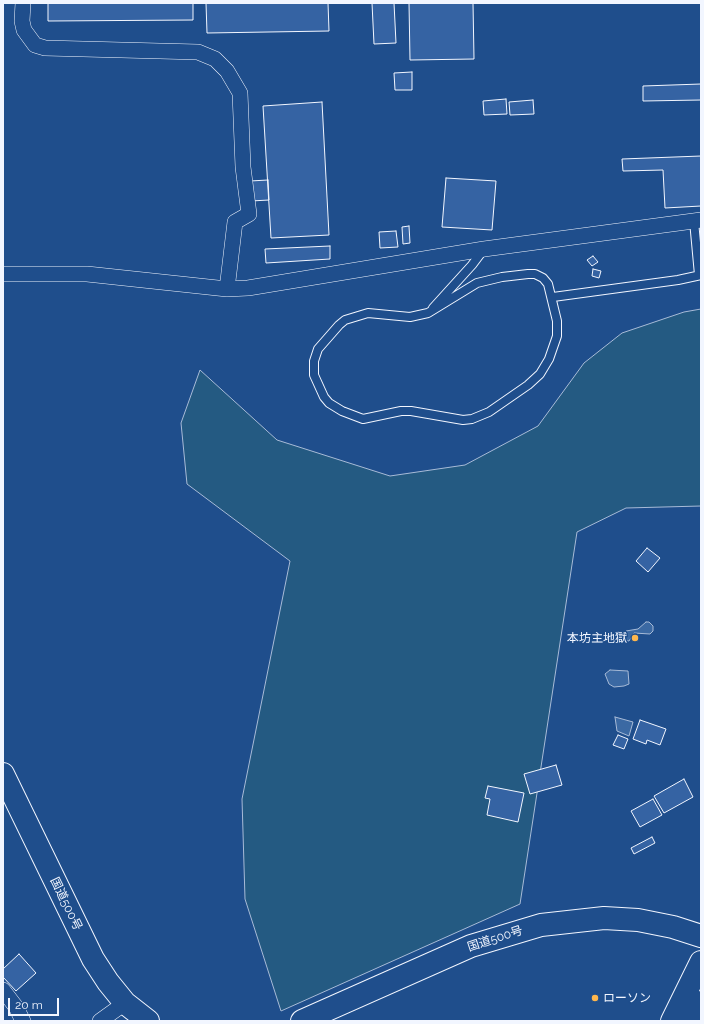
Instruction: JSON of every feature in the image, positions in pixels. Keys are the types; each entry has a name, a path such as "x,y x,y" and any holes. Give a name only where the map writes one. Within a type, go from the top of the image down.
{"main road":[{"name":"国道500号","path":"3,774 94,960 108,982 125,1002 148,1021"},
{"name":"国道500号","path":"302,1021 470,946 541,925 590,919 638,920 673,927 701,936"},
{"path":"672,1021 701,962"},
{"path":"691,1021 701,1002"}],"street":[{"path":"23,3 22,21 24,30 35,45 45,48 198,52 215,59 227,71 240,94 243,167 248,214 235,222 227,289"},
{"path":"3,274 87,274 227,289 248,288 484,249 697,221"},
{"path":"3,990 16,1007 22,1021"},
{"path":"100,1021 125,1002"}],"lane":[{"path":"552,297 700,275 697,221"},
{"path":"428,313 472,265 484,249"},
{"path":"535,274 543,278 548,284 552,297 557,321 557,336 549,359 540,374 528,385 481,416 472,419 456,420 419,412 401,411 363,419 351,416 329,403 316,380 313,368 318,349 339,325 357,315 368,313 410,317 428,313 477,283 502,277 535,274"}],"shaded area":[{"path":"701,309 701,506 626,508 577,532 520,904 281,1011 245,899 242,799 290,561 187,484 181,423 200,370 277,440 390,476 465,465 538,426 584,363 622,333 684,312"},
{"path":"646,622 649,622 653,626 653,631 650,634 634,633 629,641 624,640 622,636 626,631 638,629"},
{"path":"610,670 628,671 629,684 614,687 609,684 605,674"},
{"path":"615,717 633,722 629,736 617,731"}],"building":[{"path":"48,3 193,3 193,20 48,21"},
{"path":"206,3 328,3 329,31 207,33"},
{"path":"372,3 394,3 396,43 374,44"},
{"path":"409,3 473,3 474,59 410,60"},
{"path":"412,72 412,90 395,90 394,73"},
{"path":"701,84 701,100 643,101 643,86"},
{"path":"506,99 507,114 484,115 483,101"},
{"path":"533,100 534,114 510,115 509,102"},
{"path":"322,102 329,235 271,238 263,106"},
{"path":"701,156 701,206 665,208 663,170 623,171 622,159"},
{"path":"446,178 496,181 492,230 442,227"},
{"path":"268,180 269,200 251,201 250,181"},
{"path":"409,226 410,243 403,244 402,227"},
{"path":"396,231 398,247 380,248 379,232"},
{"path":"330,246 330,259 266,263 265,249"},
{"path":"593,256 598,262 592,266 587,260"},
{"path":"593,269 601,271 599,278 592,276"},
{"path":"647,548 660,558 648,572 636,561"},
{"path":"640,720 666,729 660,745 647,740 646,744 633,739"},
{"path":"618,735 628,739 624,749 613,745"},
{"path":"556,765 562,785 530,794 524,774"},
{"path":"684,779 693,797 664,813 654,796"},
{"path":"488,786 524,793 518,822 487,815 490,799 485,798"},
{"path":"653,799 662,815 640,827 631,811"},
{"path":"652,837 655,843 634,854 631,848"},
{"path":"19,954 36,973 16,991 3,977 3,969"}],"place":[{"name":"本坊主地獄","path":"635,638"},
{"name":"ローソン","path":"595,998"}]}
